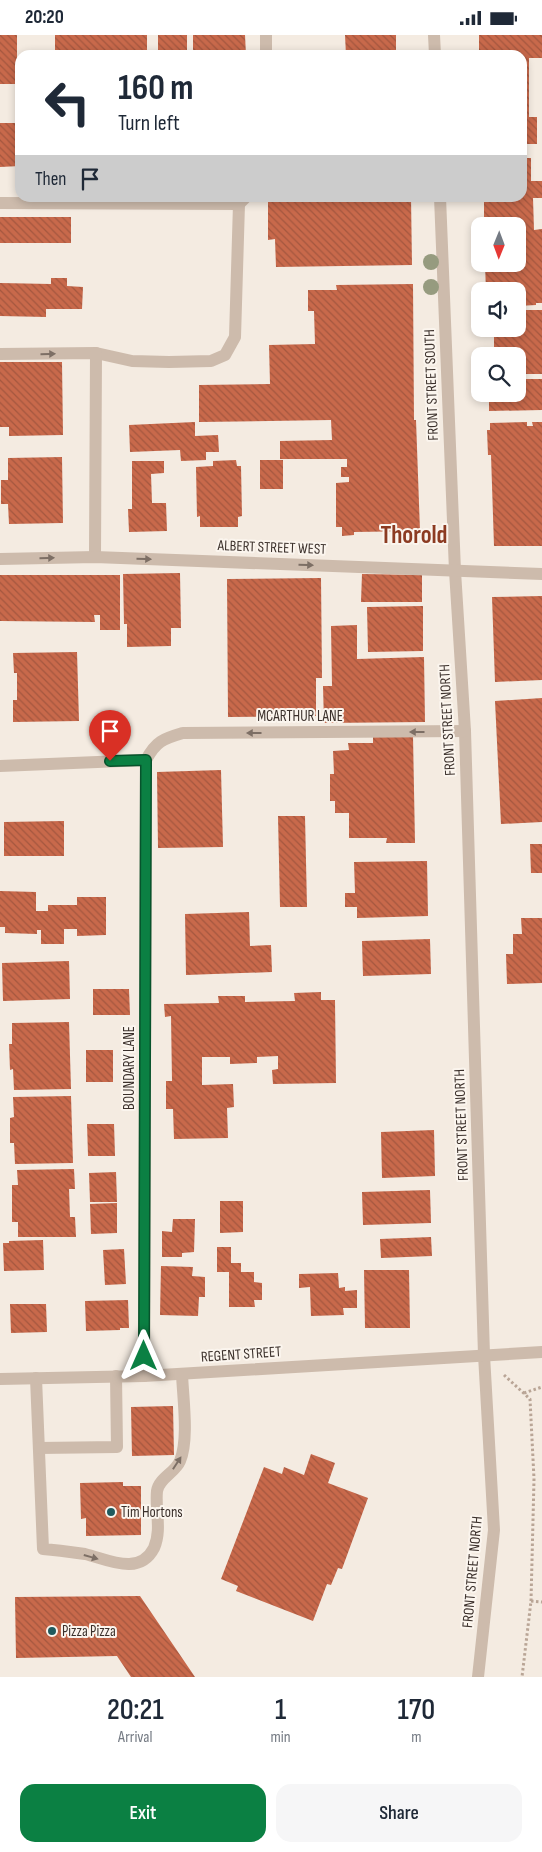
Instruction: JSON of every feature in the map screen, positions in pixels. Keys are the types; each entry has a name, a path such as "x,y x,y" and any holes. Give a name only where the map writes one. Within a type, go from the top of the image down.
{"street":[{"path":"266,35 266,50"},
{"path":"434,35 435,50"},
{"path":"0,203 121,202"},
{"path":"0,354 96,353 132,361 168,362 211,361 225,355 235,337 242,202"},
{"name":"FRONT STREET SOUTH","path":"440,202 455,571"},
{"path":"95,557 96,353"},
{"name":"ALBERT STREET WEST","path":"0,559 95,557 542,574"},
{"name":"FRONT STREET NORTH","path":"455,571 465,731 484,1355 494,1530 478,1677"},
{"name":"MCARTHUR LANE","path":"146,760 153,746 166,738 183,733 465,731"},
{"path":"0,766 146,760"},
{"name":"BOUNDARY LANE","path":"144,1376 146,760"},
{"name":"REGENT STREET","path":"0,1379 144,1376 541,1351"},
{"path":"36,1378 43,1549 86,1555 111,1563 130,1564 143,1561 154,1548 158,1528 157,1490 164,1478 179,1464 184,1449 182,1374"},
{"path":"39,1449 117,1447 116,1376"}],"path":[{"path":"484,1355 530,1399 534,1469 532,1601 522,1677"},
{"path":"523,1393 542,1387"},
{"path":"532,1601 542,1602"}],"building":[{"path":"0,35 17,35 15,84 0,84"},
{"path":"55,35 147,35 147,50 55,50"},
{"path":"158,35 187,35 187,50 158,50"},
{"path":"193,35 245,35 246,50 193,50"},
{"path":"345,35 396,35 396,50 346,50"},
{"path":"479,35 542,35 542,58 529,58 529,117 537,117 537,144 527,144 527,50 479,50"},
{"path":"0,123 15,123 15,166 0,167"},
{"path":"527,158 531,158 531,181 542,181 542,198 533,198 534,230 542,229 542,303 526,306 526,282 486,282 485,273 526,273 526,217 484,217 484,202 527,202"},
{"path":"268,202 411,202 412,265 276,267 275,239 268,240"},
{"path":"0,217 71,217 71,243 0,243"},
{"path":"51,278 67,278 67,286 83,287 82,309 46,309 46,317 0,316 0,283 51,284"},
{"path":"413,284 414,420 416,420 420,531 354,532 354,535 342,536 342,527 336,527 336,483 349,482 349,477 341,477 341,467 347,467 347,459 280,459 280,441 332,440 331,420 199,422 199,385 270,384 269,345 315,344 314,311 308,311 308,290 337,290 336,285"},
{"path":"526,310 542,310 542,374 526,374 526,347 494,347 494,337 526,337"},
{"path":"0,362 62,362 63,435 9,436 9,427 0,427"},
{"path":"526,379 542,379 542,410 489,411 489,402 526,402"},
{"path":"195,422 195,436 218,435 219,452 206,452 206,460 181,461 180,450 130,452 129,425"},
{"path":"527,422 527,426 533,426 532,422 542,422 542,546 494,546 491,455 488,455 487,430 490,430 490,423"},
{"path":"62,457 63,523 9,524 8,504 1,504 1,480 8,480 8,458"},
{"path":"236,460 237,466 241,466 242,516 238,517 238,527 200,527 200,516 197,517 196,467 213,466 213,461"},
{"path":"260,460 283,460 283,489 260,489"},
{"path":"132,461 164,461 164,473 151,474 152,503 166,503 167,531 129,532 128,509 132,509"},
{"path":"180,573 181,628 171,628 171,646 127,647 127,624 124,624 123,574"},
{"path":"362,574 422,575 422,602 361,602"},
{"path":"0,575 120,575 120,630 100,630 100,615 94,615 95,622 0,621"},
{"path":"321,578 322,678 316,678 316,716 228,717 227,579"},
{"path":"542,596 542,680 495,682 492,597"},
{"path":"423,606 423,651 368,652 367,607"},
{"path":"357,625 357,659 424,657 425,722 324,723 323,686 332,686 331,626"},
{"path":"77,652 79,721 13,722 13,700 17,700 17,673 14,673 13,653"},
{"path":"542,698 542,822 501,824 495,701"},
{"path":"413,736 415,843 386,843 387,838 349,838 349,813 335,813 335,801 330,801 330,774 334,774 333,751 349,750 348,743 373,743 373,737"},
{"path":"221,770 223,847 158,848 157,772"},
{"path":"278,816 305,816 307,907 280,907"},
{"path":"64,821 64,856 4,856 4,822"},
{"path":"530,844 542,844 542,873 531,873"},
{"path":"427,861 428,916 357,918 357,907 345,907 345,893 355,893 354,862"},
{"path":"0,891 36,892 36,911 48,911 48,905 77,905 77,897 106,897 106,935 77,936 77,929 64,929 64,944 41,944 41,930 37,930 37,934 5,933 5,927 0,927"},
{"path":"249,912 250,946 271,945 272,972 186,975 185,914"},
{"path":"521,918 542,918 542,983 507,984 506,954 513,954 513,934 522,934"},
{"path":"430,939 431,974 363,976 362,941"},
{"path":"69,961 70,999 3,1001 2,963"},
{"path":"93,989 129,989 130,1015 93,1015"},
{"path":"321,992 321,1000 335,1000 336,1083 273,1084 272,1070 278,1069 278,1056 257,1057 257,1063 230,1064 230,1057 202,1057 202,1085 233,1084 234,1107 227,1108 228,1138 174,1139 173,1109 166,1109 166,1081 172,1081 171,1016 165,1017 164,1004 219,1003 218,996 245,996 245,1002 295,1001 294,993"},
{"path":"69,1022 71,1089 14,1090 13,1069 10,1070 9,1044 12,1044 12,1023"},
{"path":"86,1050 113,1050 113,1082 86,1082"},
{"path":"71,1096 73,1163 15,1164 14,1143 10,1143 10,1118 14,1117 13,1097"},
{"path":"87,1124 114,1124 115,1156 88,1156"},
{"path":"434,1130 435,1176 382,1178 381,1132"},
{"path":"74,1169 75,1189 69,1189 70,1217 75,1217 76,1237 18,1237 18,1222 12,1222 12,1185 18,1185 17,1170"},
{"path":"116,1172 117,1202 90,1202 89,1173"},
{"path":"430,1190 431,1223 363,1225 362,1192"},
{"path":"220,1201 243,1201 243,1232 220,1233"},
{"path":"117,1203 117,1233 91,1234 90,1204"},
{"path":"173,1219 195,1219 194,1252 182,1253 182,1257 162,1257 162,1231 172,1232"},
{"path":"431,1237 432,1256 381,1258 380,1239"},
{"path":"43,1240 44,1270 4,1271 3,1243 9,1243 9,1241"},
{"path":"217,1247 231,1247 231,1263 241,1263 241,1272 254,1272 254,1282 262,1283 262,1300 254,1300 255,1307 229,1307 229,1272 217,1272"},
{"path":"124,1249 126,1284 105,1285 103,1250"},
{"path":"161,1266 193,1267 192,1276 205,1277 205,1297 199,1297 198,1316 160,1315"},
{"path":"364,1270 409,1270 410,1328 365,1328"},
{"path":"338,1273 339,1288 345,1287 345,1291 357,1290 357,1308 343,1308 344,1315 311,1316 310,1287 299,1288 299,1274"},
{"path":"128,1300 129,1328 86,1331 85,1301"},
{"path":"10,1304 46,1304 47,1332 11,1333"},
{"path":"173,1406 174,1455 132,1456 131,1407"},
{"path":"311,1454 335,1463 328,1483 368,1498 342,1569 338,1568 331,1585 327,1584 313,1621 236,1591 238,1586 221,1579 264,1467 282,1474 284,1467 304,1475"},
{"path":"123,1482 123,1486 141,1486 141,1535 86,1536 86,1518 81,1519 80,1483"},
{"path":"140,1596 195,1677 131,1677 117,1656 16,1658 15,1597"}],"place":[{"name":"Tim Hortons","path":"111,1512"},
{"name":"Pizza Pizza","path":"52,1631"}],"district":[{"name":"Thorold","path":"414,534"}],"route":[{"path":"110,761 146,760 144,1356"}]}
